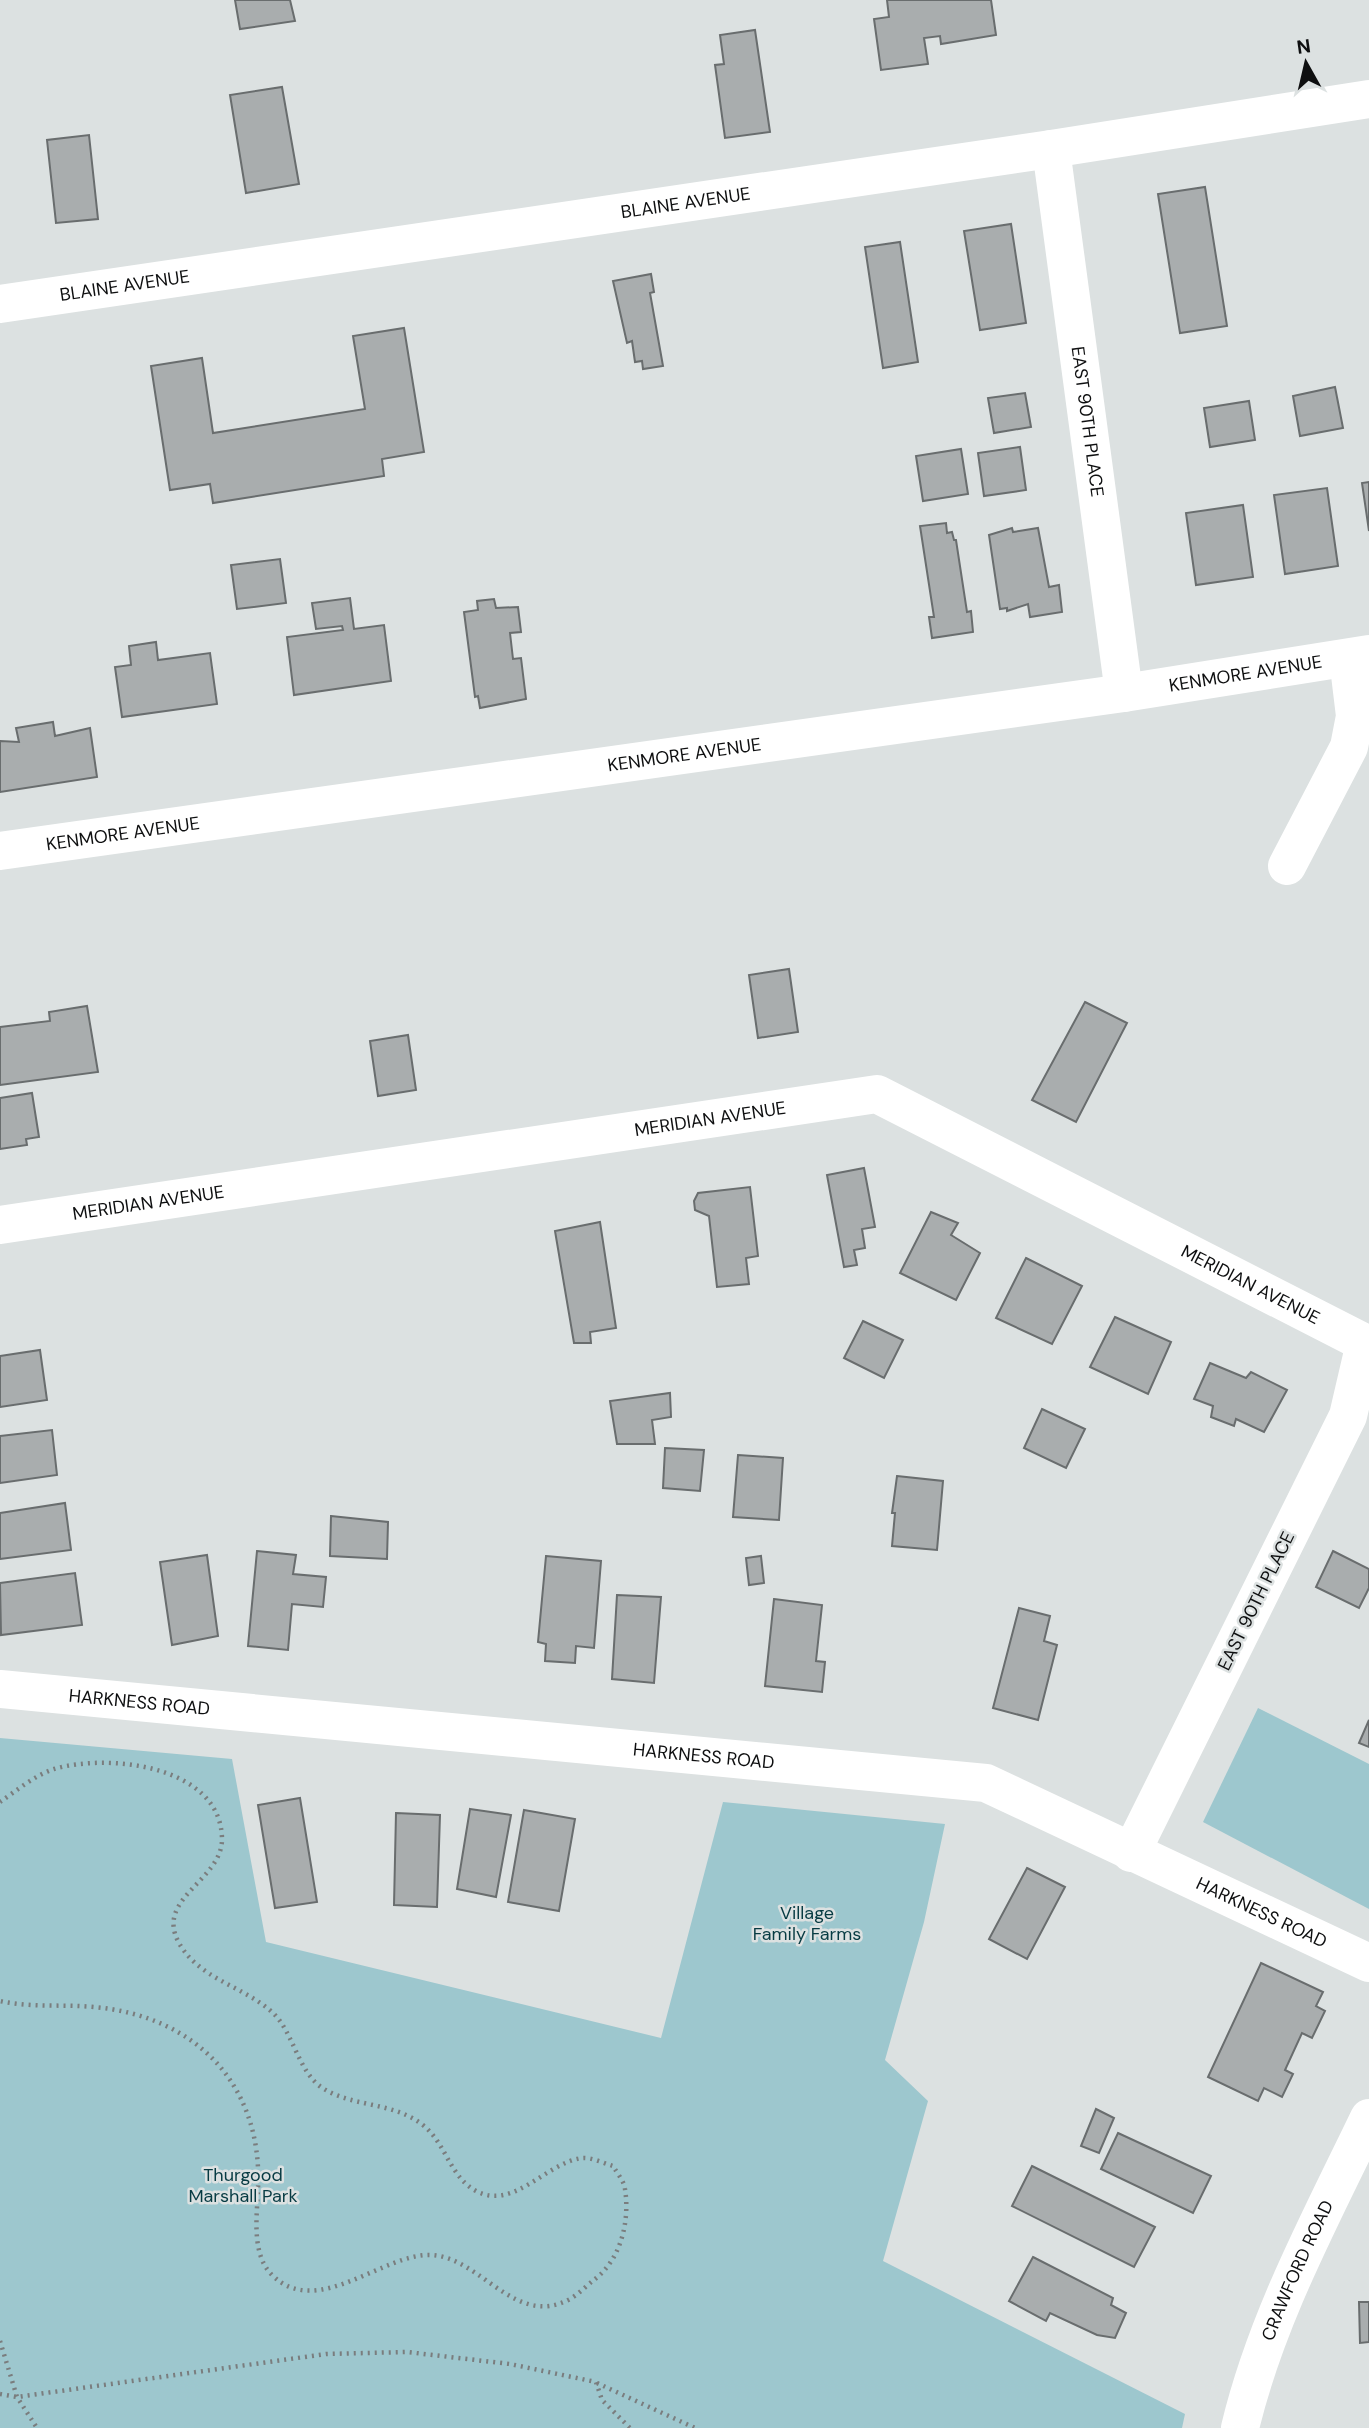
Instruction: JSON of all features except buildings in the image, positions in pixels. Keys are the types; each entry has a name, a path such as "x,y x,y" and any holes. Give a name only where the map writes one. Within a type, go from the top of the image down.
{"street":[{"name":"BLAINE AVENUE","path":"0,304 1051,149 1369,99"},
{"name":"EAST 90TH PLACE","path":"1051,149 1124,692"},
{"name":"KENMORE AVENUE","path":"0,850 1124,692 1358,656"},
{"path":"1287,866 1349,747 1355,716 1358,656"},
{"name":"MERIDIAN AVENUE","path":"0,1225 877,1094 1365,1343"},
{"name":"EAST 90TH PLACE","path":"1130,1853 1348,1416 1365,1343"},
{"name":"HARKNESS ROAD","path":"0,1689 986,1783 1130,1853 1369,1963"},
{"name":"CRAWFORD ROAD","path":"1240,2428 1263,2351 1294,2274 1369,2118"}],"path":[{"path":"0,1802 54,1769 94,1764 119,1763 187,1780 207,1800 222,1830 222,1849 208,1874 184,1894 176,1910 173,1927 179,1943 191,1958 209,1974 240,1990 274,2013 319,2086 357,2100 405,2112 427,2128 461,2180 478,2192 498,2197 524,2188 558,2164 585,2158 612,2166 625,2186 626,2215 620,2246 605,2271 569,2300 547,2305 518,2302 445,2256 410,2258 355,2281 311,2290 287,2286 272,2274 261,2259 257,2211 259,2168 251,2118 241,2096 213,2058 191,2039 137,2014 93,2007 24,2007 0,2001"},
{"path":"0,2341 17,2397 37,2428"},
{"path":"0,2394 17,2397 326,2354 407,2352 510,2364 596,2382 695,2428"},
{"path":"596,2382 603,2400 630,2428"}],"green space":[{"path":"1258,1708 1369,1764 1369,1909 1203,1822"},
{"name":"Thurgood Marshall Park","path":"0,1738 232,1759 266,1942 661,2038 723,1802 945,1824 924,1922 885,2060 928,2101 883,2261 1185,2414 1182,2428 0,2428"}],"park label":[{"name":"Village Family Farms","path":"807,1923"}]}
